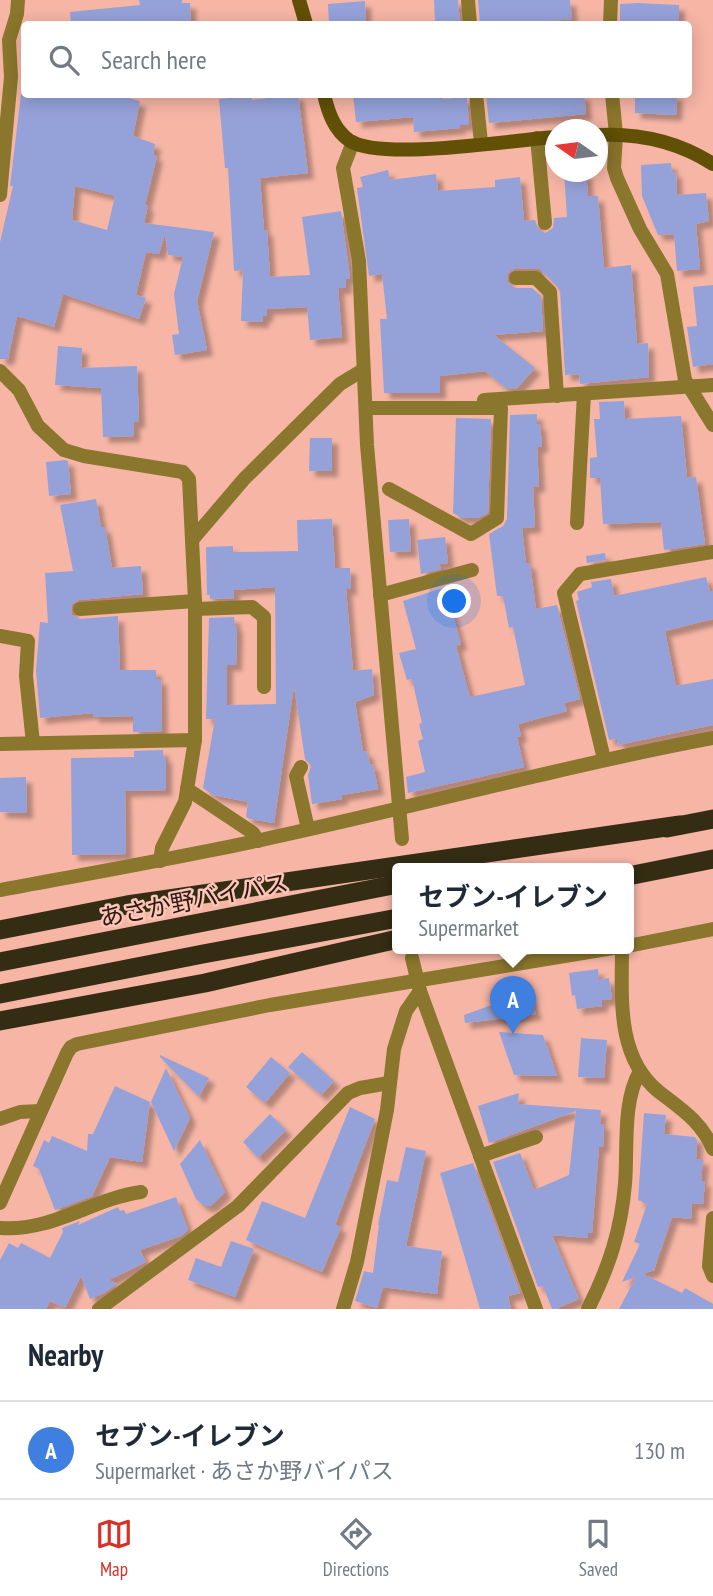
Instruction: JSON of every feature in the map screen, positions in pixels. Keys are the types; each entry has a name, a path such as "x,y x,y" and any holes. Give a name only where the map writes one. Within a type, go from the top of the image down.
{"highway":[{"path":"501,863 713,819"},
{"path":"417,863 680,825"},
{"path":"634,875 713,859"},
{"path":"0,930 127,905 392,867"},
{"name":"あさか野バイパス","path":"0,962 392,885"},
{"path":"0,994 392,919"},
{"path":"0,1021 205,983 392,940"}],"main road":[{"path":"299,0 305,21"},
{"path":"325,98 334,124 353,142 367,147 395,150 545,138"},
{"path":"608,134 648,136 674,144 713,164"}],"street":[{"path":"0,195 18,78 5,48 18,0"},
{"path":"468,0 470,21"},
{"path":"610,21 611,0"},
{"path":"477,98 481,143"},
{"path":"612,98 617,178 640,229 670,282 688,388 713,425"},
{"path":"537,138 545,223"},
{"path":"353,142 343,168 359,261 367,444 402,839"},
{"path":"516,278 536,278 550,292 557,396"},
{"path":"192,540 244,480 340,384 363,370"},
{"path":"0,371 19,390 38,426 64,450 83,456 183,472 189,479 195,605 195,740 185,802 162,848 160,861"},
{"path":"478,408 482,400 713,385"},
{"path":"577,523 584,394"},
{"path":"367,408 501,408 498,518 471,534 389,489"},
{"path":"604,759 564,593 580,574 713,552"},
{"path":"380,595 472,570"},
{"path":"80,609 195,605 253,607 264,617 264,687"},
{"path":"0,636 28,640 26,676 33,743"},
{"path":"0,890 258,841 604,759 713,738"},
{"path":"0,744 195,740"},
{"path":"301,767 296,776 308,829"},
{"path":"187,789 253,833 258,841"},
{"path":"634,945 713,929"},
{"path":"0,1203 67,1053 77,1044 270,1005 419,986 583,954"},
{"path":"622,954 623,1012 631,1054 640,1071 653,1086 697,1122 713,1149"},
{"path":"412,958 419,986 536,1309"},
{"path":"342,1309 357,1262 387,1110 400,1024 419,986"},
{"path":"588,1309 606,1273 616,1238 625,1185 630,1098 640,1071"},
{"path":"99,1309 238,1206 348,1093 389,1083"},
{"path":"0,1119 20,1112 40,1111"},
{"path":"480,1156 536,1137"},
{"path":"0,1228 31,1227 49,1223 113,1198 141,1192"},
{"path":"713,1218 709,1266 713,1276"}],"building":[{"path":"139,0 182,0 182,3 190,3 191,21 71,21 70,12 140,5"},
{"path":"434,0 458,0 460,21 435,21"},
{"path":"478,0 570,0 572,19 480,21"},
{"path":"365,1 366,21 329,21 328,4"},
{"path":"620,4 679,5 679,21 620,21"},
{"path":"21,94 21,98 128,98 140,101 133,136 155,144 153,155 157,156 145,205 148,206 144,223 214,232 197,301 207,350 175,355 172,335 179,334 174,294 183,257 168,255 165,234 159,254 146,252 136,295 146,298 139,319 63,294 54,327 17,316 8,359 0,359 0,242 13,186 10,186","holes":["75,186 115,196 107,230 72,220"]},
{"path":"299,98 308,173 260,178 270,277 310,275 302,217 341,211 350,278 346,279 346,288 338,288 342,337 310,340 307,307 267,309 263,322 241,321 243,270 234,271 228,168 225,168 219,99"},
{"path":"353,98 467,98 469,125 460,125 460,128 414,132 413,117 356,122"},
{"path":"486,98 584,98 586,114 489,123"},
{"path":"635,98 677,98 676,115 635,113"},
{"path":"671,163 672,172 676,172 677,195 706,193 709,221 696,224 700,269 677,271 674,234 658,235 642,196 641,165"},
{"path":"388,170 390,180 436,174 438,191 495,187 495,180 520,177 524,221 535,220 538,229 545,233 553,228 554,218 567,217 565,182 587,182 588,196 598,196 604,268 631,265 637,344 648,343 649,377 580,384 579,374 565,375 560,291 540,269 516,268 508,273 507,282 515,288 532,288 541,296 543,331 494,335 535,368 517,388 507,389 485,371 440,376 440,393 384,393 380,319 387,319 382,274 369,276 357,188 363,187 360,177"},
{"path":"713,285 713,364 693,367 687,327 697,326 693,287"},
{"path":"58,346 82,348 81,368 137,366 139,422 134,422 134,436 103,437 101,388 55,385"},
{"path":"624,401 625,419 681,416 687,478 696,477 705,544 664,550 661,522 603,524 600,478 590,478 590,458 597,457 594,419 600,419 599,402"},
{"path":"537,414 542,447 537,447 539,486 533,487 535,527 522,528 526,564 530,563 536,609 557,605 580,699 564,703 567,711 518,724 521,736 517,737 524,767 408,793 406,777 425,772 418,741 423,739 419,724 422,723 412,679 407,680 399,653 416,649 403,601 445,587 461,644 456,646 470,697 525,685 513,627 509,628 503,596 497,596 489,534 503,526 507,519 510,415"},
{"path":"456,418 491,419 488,513 478,518 462,518 453,513"},
{"path":"310,438 332,438 332,471 309,471"},
{"path":"68,461 71,494 49,496 46,462"},
{"path":"96,499 101,527 105,527 112,568 141,566 143,594 79,600 72,604 72,615 80,619 118,616 120,670 156,670 156,679 161,679 162,731 133,732 133,716 93,717 93,713 40,718 36,670 40,622 48,623 45,573 73,571 60,505"},
{"path":"332,519 335,568 350,568 351,589 346,589 353,671 372,669 374,695 355,702 363,752 367,751 370,765 373,764 378,789 342,795 342,799 312,804 308,775 311,766 305,759 294,686 274,823 250,819 246,817 248,802 213,795 203,788 215,719 206,719 209,618 234,617 237,626 236,665 227,665 227,705 276,704 275,587 234,590 234,598 210,599 210,595 207,595 206,547 233,546 233,552 298,551 297,520"},
{"path":"409,519 411,551 390,552 388,520"},
{"path":"445,537 448,563 439,564 441,569 421,574 417,540"},
{"path":"605,553 606,560 587,563 586,556"},
{"path":"706,577 710,592 713,591 713,619 665,631 676,686 713,679 713,725 618,745 617,739 609,740 576,601 579,600 577,592 592,587 591,582 611,579 614,596"},
{"path":"163,750 163,757 166,757 166,790 125,791 126,854 72,855 71,758 134,757 134,751"},
{"path":"26,777 27,813 0,812 0,778"},
{"path":"598,969 599,980 609,978 612,999 602,1000 602,1006 577,1009 569,973"},
{"path":"528,992 536,1014 465,1023 464,1015"},
{"path":"499,1032 543,1035 557,1076 514,1075"},
{"path":"581,1038 607,1040 604,1078 578,1077"},
{"path":"302,1052 334,1081 321,1095 288,1067"},
{"path":"160,1057 209,1078 199,1097"},
{"path":"271,1057 290,1073 265,1103 246,1087"},
{"path":"166,1068 190,1118 174,1151 151,1102"},
{"path":"115,1086 150,1102 142,1162 110,1157 92,1196 55,1210 39,1169 33,1166 44,1140 49,1143 52,1136 87,1151 88,1134 93,1134"},
{"path":"519,1093 518,1104 601,1110 600,1124 604,1124 603,1147 599,1147 592,1233 588,1233 588,1238 552,1235 579,1299 555,1309 552,1309 543,1286 538,1287 493,1162 520,1153 534,1190 569,1175 576,1111 489,1143 478,1106"},
{"path":"350,1107 375,1119 335,1225 341,1227 322,1272 246,1240 262,1201 305,1218"},
{"path":"644,1113 666,1115 664,1134 695,1137 696,1159 703,1159 701,1181 705,1181 703,1204 692,1203 691,1219 672,1217 654,1270 643,1274 682,1293 685,1288 713,1304 713,1309 619,1309 636,1277 622,1282 640,1244 634,1242 647,1204 638,1200"},
{"path":"270,1114 286,1130 258,1158 243,1142"},
{"path":"200,1140 225,1192 211,1206 204,1206 196,1199 180,1164"},
{"path":"406,1147 426,1151 406,1246 442,1251 437,1294 383,1287 377,1308 355,1301 364,1271 373,1273 378,1225 387,1180 398,1182"},
{"path":"473,1163 520,1293 508,1296 511,1309 480,1309 440,1173"},
{"path":"176,1197 188,1230 181,1236 140,1250 146,1262 109,1280 117,1284 104,1293 90,1299 81,1276 65,1308 50,1301 46,1309 0,1309 0,1260 9,1243 18,1248 21,1243 50,1258 63,1232 62,1228 80,1221 78,1225 118,1207 126,1214"},
{"path":"231,1241 254,1249 235,1297 188,1280 196,1258 221,1267"}],"place":[{"name":"セブン-イレブン","path":"513,1034"}]}
